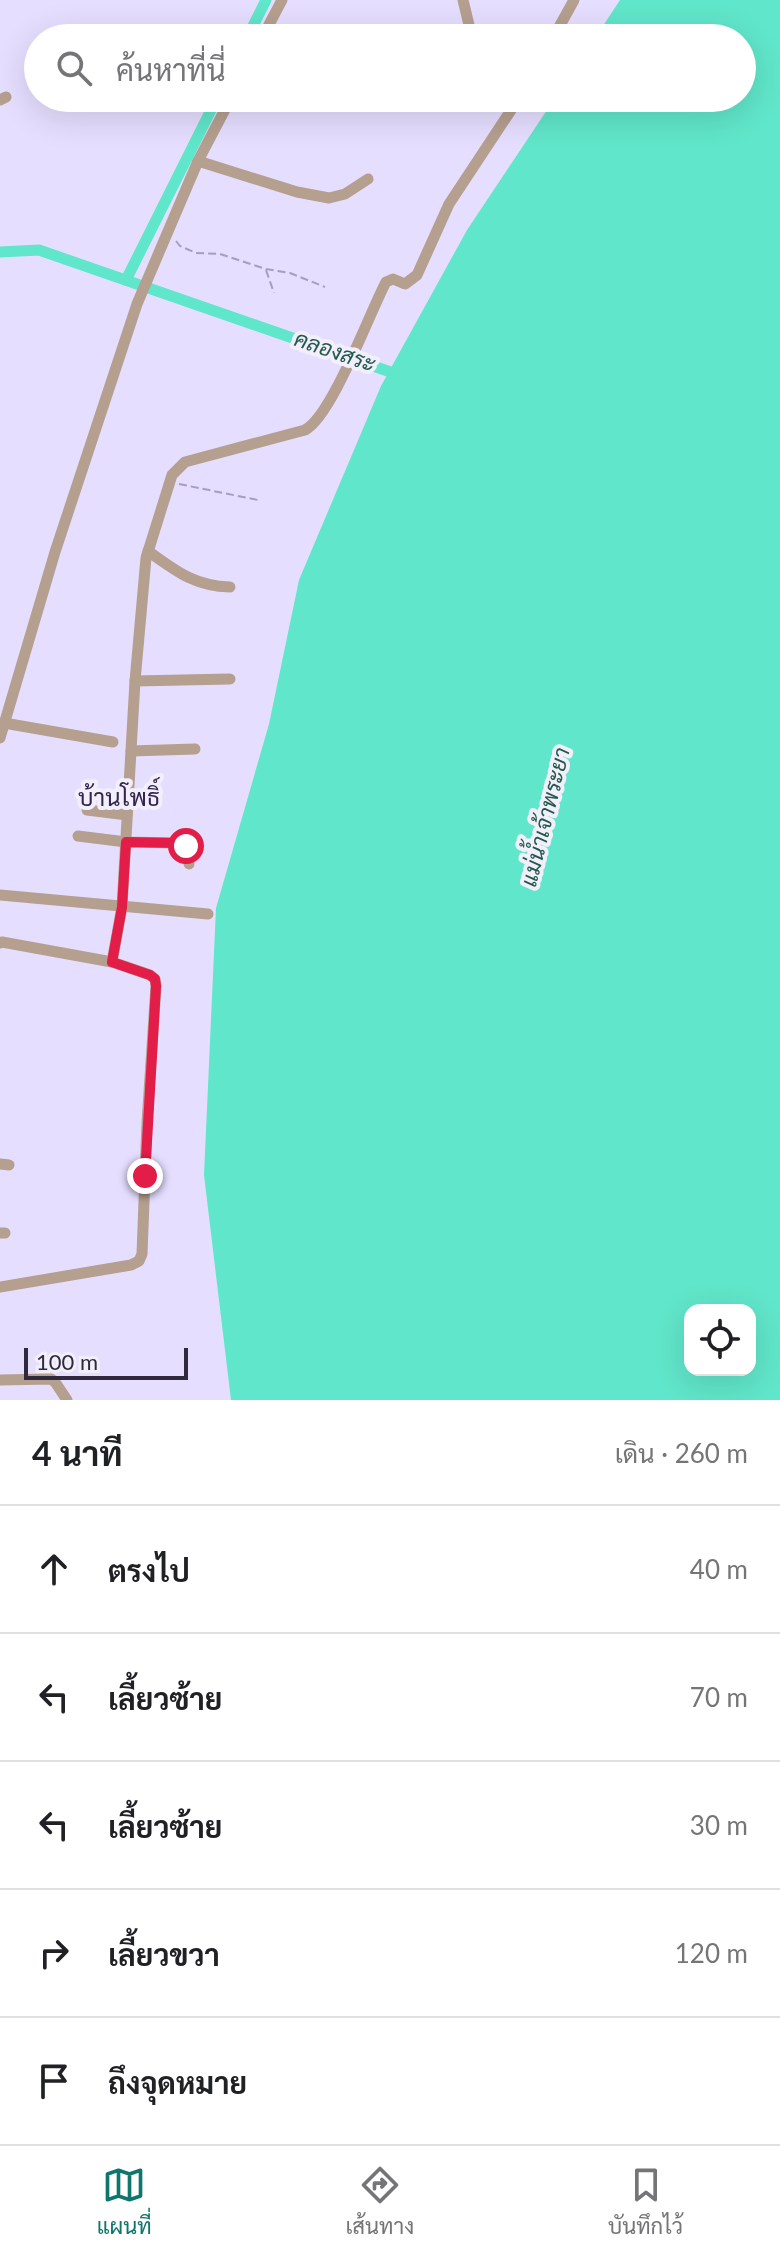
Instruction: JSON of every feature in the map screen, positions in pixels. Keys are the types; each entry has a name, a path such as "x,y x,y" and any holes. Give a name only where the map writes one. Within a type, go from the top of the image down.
{"street":[{"path":"269,24 282,0"},
{"path":"463,0 469,24"},
{"path":"561,24 574,0"},
{"path":"0,738 55,552 137,304 198,161 224,112"},
{"path":"112,962 122,907 135,681 148,551 172,475 185,462 313,426 344,372 386,282 393,279 405,284 417,275 449,204 510,112"},
{"path":"198,161 297,192 329,198 345,194 368,179"},
{"path":"148,551 186,578 211,586 230,587"},
{"path":"135,681 230,679"},
{"path":"4,723 113,742"},
{"path":"131,751 195,749"},
{"path":"87,810 127,815"},
{"path":"78,836 126,842 178,843 188,848 189,864"},
{"path":"0,895 208,914"},
{"path":"0,943 112,962 150,975 155,979 156,986 142,1254 139,1261 131,1265 0,1287"},
{"path":"0,1380 51,1379 67,1400"}],"path":[{"path":"168,230 180,246 196,253 220,254 266,269 290,273 325,287"},
{"path":"266,269 274,293"},
{"path":"170,482 258,500"}],"water":[{"name":"แม่น้ำเจ้าพระยา","path":"620,0 780,0 780,1400 231,1400 204,1175 216,908 269,724 299,580 381,386 467,230 546,112 756,112 756,24 604,24"}],"waterway":[{"path":"254,24 266,0"},
{"path":"126,280 210,112"},
{"name":"คลองสระ","path":"0,252 39,250 402,376"}],"district":[{"name":"บ้านโพธิ์","path":"119,798"}],"route":[{"path":"145,1176 156,986 155,979 150,975 112,962 122,907 126,842 178,843 186,846"}]}
